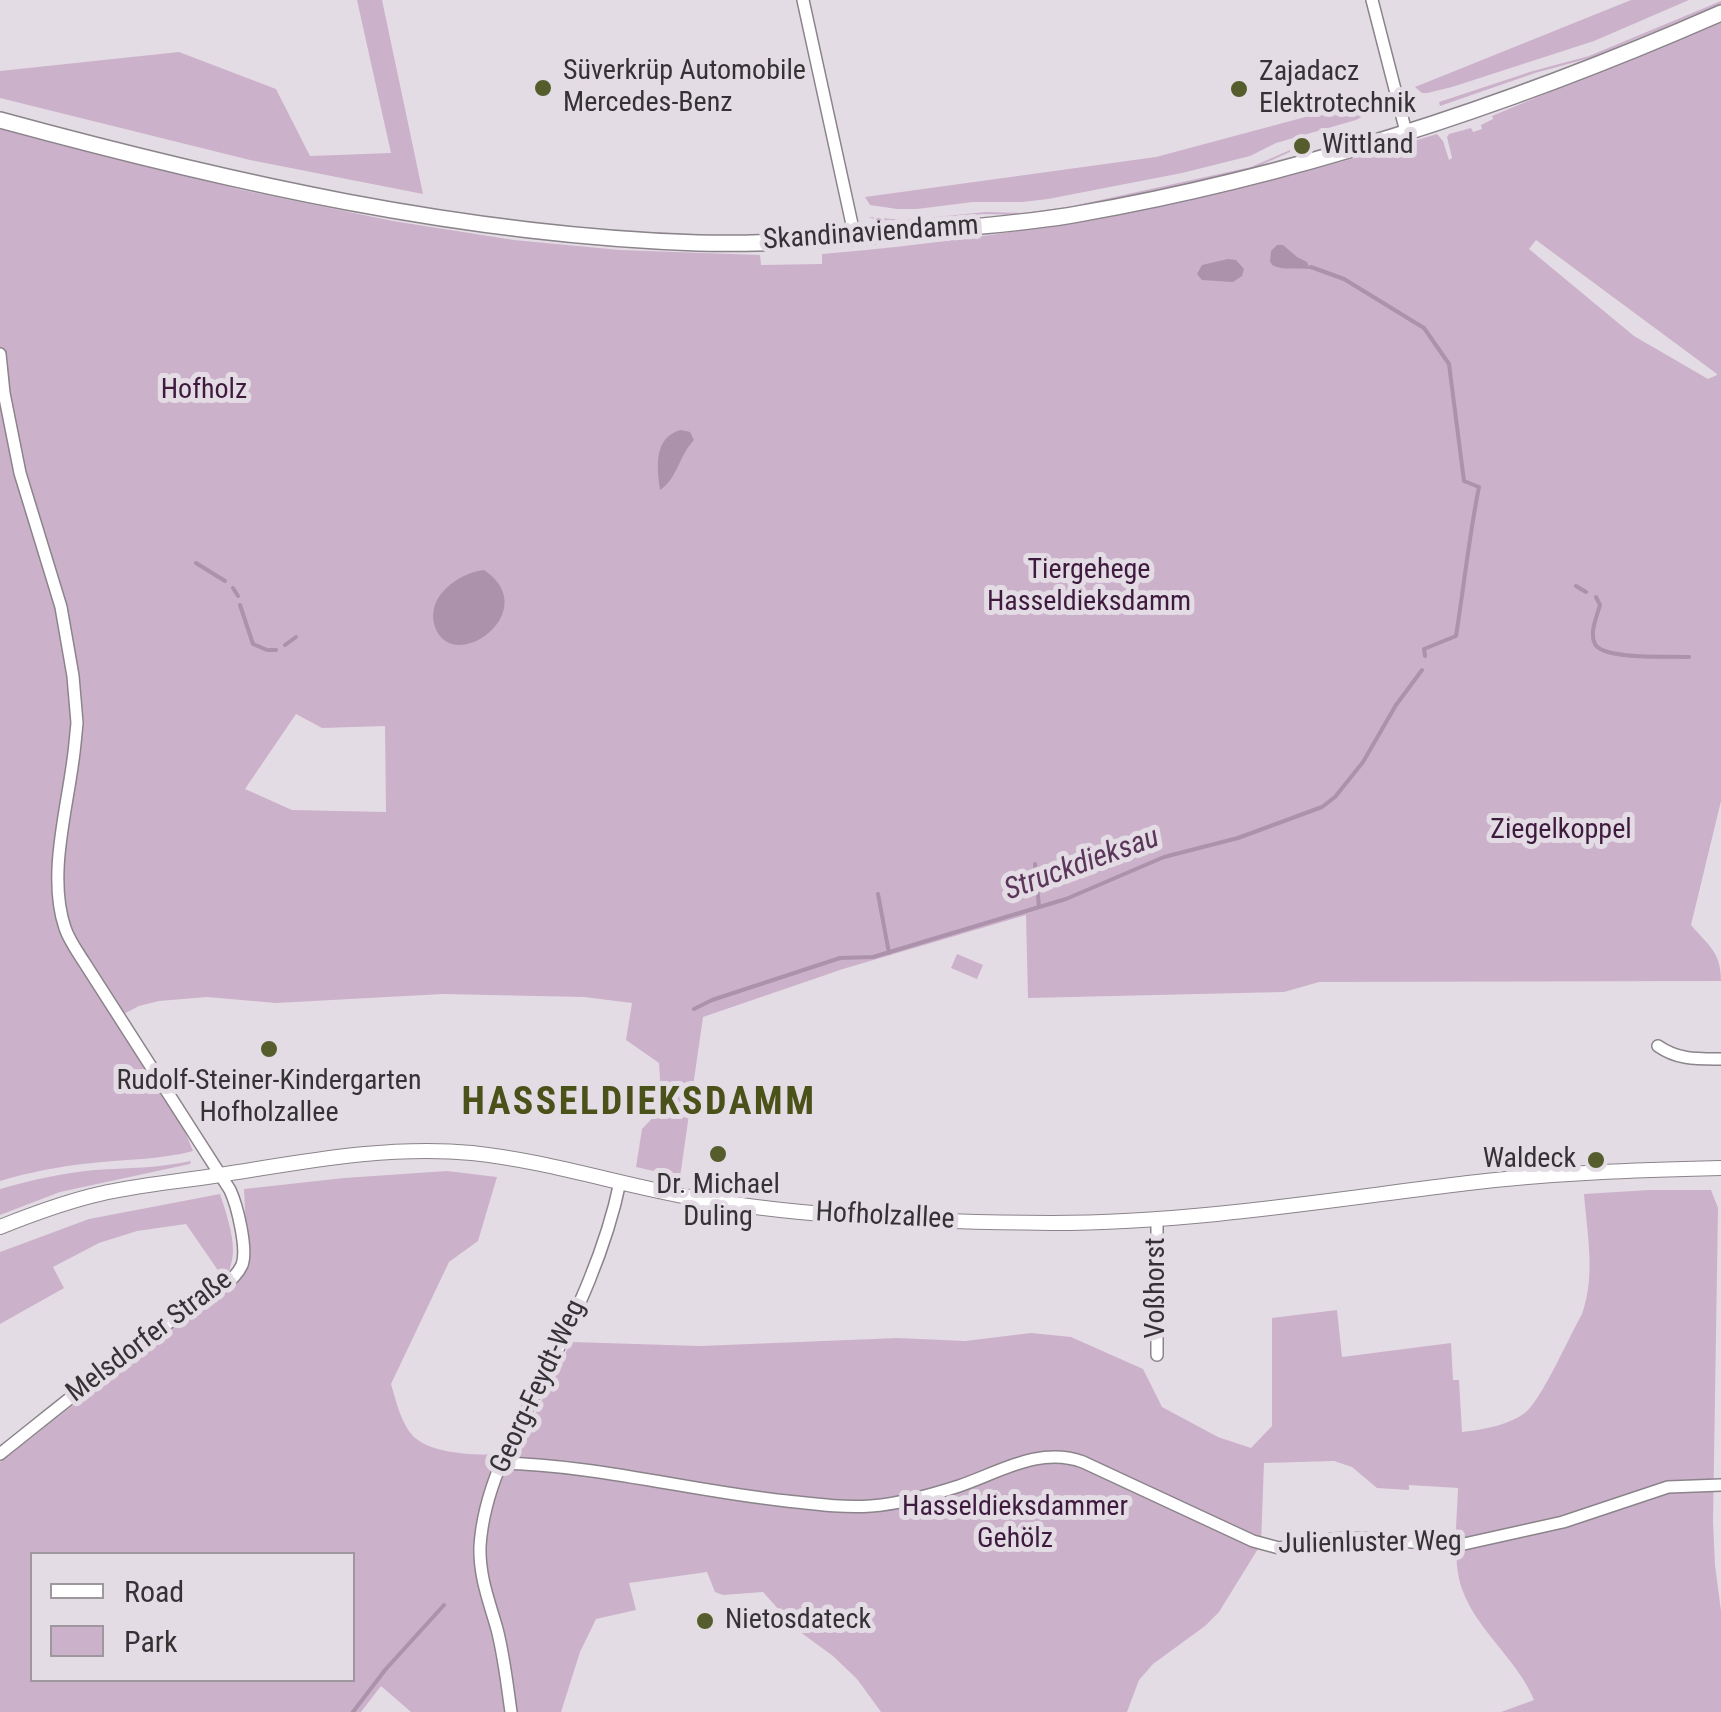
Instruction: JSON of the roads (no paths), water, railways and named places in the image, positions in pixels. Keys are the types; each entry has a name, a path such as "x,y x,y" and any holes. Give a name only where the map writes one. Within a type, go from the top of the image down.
{"main road":[{"name":"Skandinaviendamm","path":"0,120 344,202 507,228 701,243 802,242 1074,215 1290,167 1406,132 1548,82 1721,13"}],"street":[{"path":"803,0 855,238"},
{"path":"1372,0 1406,132"},
{"name":"Melsdorfer Straße","path":"0,354 20,473 62,607 73,676 76,744 57,878 65,928 222,1175 235,1200 244,1251 241,1266 228,1283 165,1325 0,1454"},
{"path":"1658,1046 1686,1059 1721,1059"},
{"name":"Hofholzallee","path":"0,1227 94,1195 379,1152 501,1157 692,1198 786,1211 1050,1223 1157,1220 1568,1174 1721,1168"},
{"name":"Georg-Feydt-Weg","path":"511,1712 501,1648 481,1571 483,1526 500,1463 595,1266 620,1182"},
{"name":"Voßhorst","path":"1157,1220 1157,1355"},
{"name":"Julienluster Weg","path":"500,1463 560,1466 766,1499 869,1506 894,1504 944,1490 1034,1458 1063,1456 1252,1541 1279,1548 1346,1538 1455,1546 1562,1522 1668,1487 1721,1485"}],"waterway":[{"name":"Struckdieksau","path":"1311,267 1344,279 1424,328 1449,364 1464,481 1479,487 1456,636 1424,649 1425,656"},
{"path":"196,563 225,581"},
{"path":"1576,586 1586,592"},
{"path":"233,588 238,596"},
{"path":"1596,597 1600,605 1593,635 1601,649 1624,655 1689,657"},
{"path":"240,605 253,644 276,650"},
{"path":"285,645 296,637"},
{"name":"Struckdieksau","path":"694,1009 840,958 873,957 1066,899 1164,857 1238,838 1322,807 1363,762 1422,670"},
{"path":"1035,864 1039,907"},
{"path":"878,894 889,953"},
{"name":"Struckdieksau","path":"353,1712 444,1605"}],"place":[{"name":"Süverkrüp Automobile Mercedes-Benz","path":"543,88"},
{"name":"Zajadacz Elektrotechnik","path":"1239,89"},
{"name":"Wittland","path":"1302,146"},
{"name":"Rudolf-Steiner-Kindergarten Hofholzallee","path":"269,1049"},
{"name":"Dr. Michael Duling","path":"718,1154"},
{"name":"Waldeck","path":"1596,1160"},
{"name":"Nietosdateck","path":"705,1621"}],"district":[{"name":"HASSELDIEKSDAMM","path":"639,1104"}],"park label":[{"name":"Hofholz","path":"204,391"},
{"name":"Tiergehege Hasseldieksdamm","path":"1089,587"},
{"name":"Ziegelkoppel","path":"1561,831"},
{"name":"Hasseldieksdammer Gehölz","path":"1015,1524"}]}
